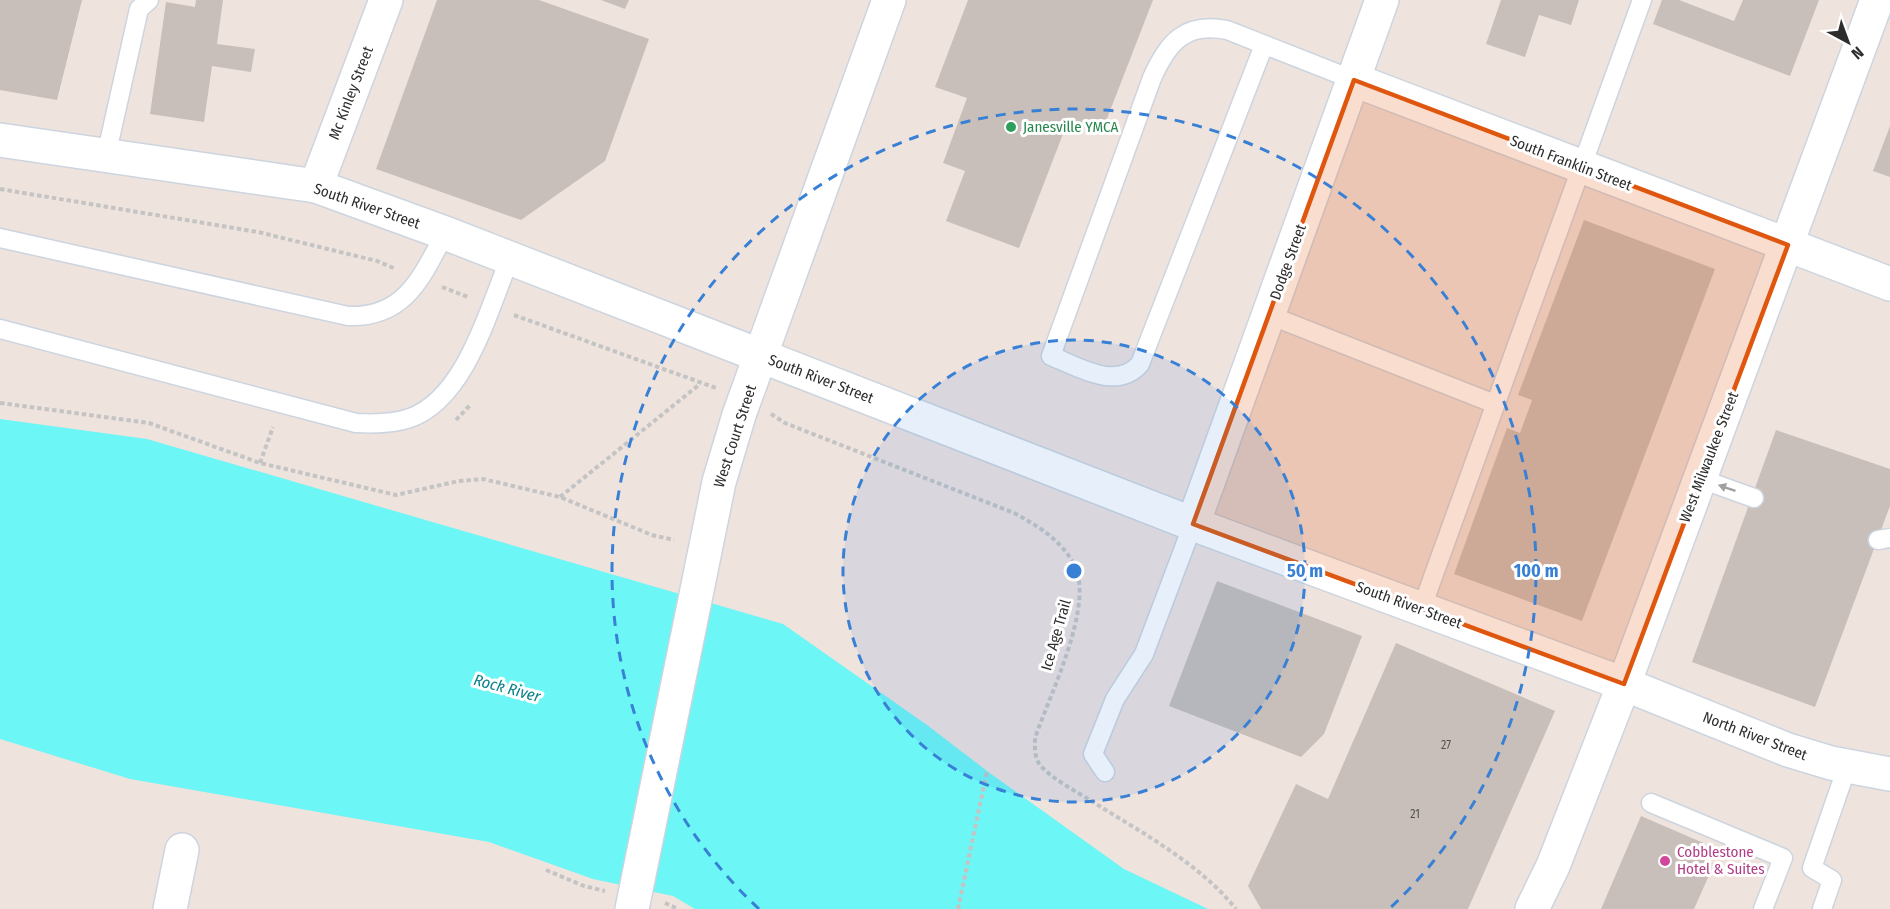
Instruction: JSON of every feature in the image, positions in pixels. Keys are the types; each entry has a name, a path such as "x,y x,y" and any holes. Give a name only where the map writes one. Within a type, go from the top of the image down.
{"main road":[{"name":"Mc Kinley Street","path":"316,186 386,0"},
{"name":"West Court Street","path":"634,899 700,585 705,547 719,482 746,397 889,0"},
{"name":"Dodge Street","path":"1193,524 1382,0"},
{"name":"West Milwaukee Street","path":"1532,909 1567,832 1624,684 1877,0"},
{"name":"South Franklin Street","path":"1354,80 1890,284"},
{"name":"South River Street","path":"0,140 316,186 510,258 1193,524 1624,684"},
{"name":"North River Street","path":"1624,684 1788,750 1847,767 1890,774"},
{"path":"170,909 182,850"}],"lane":[{"path":"106,156 140,9 149,0"},
{"path":"1421,610 1642,0"},
{"path":"1264,45 1140,364 1131,374 1116,378 1103,376 1051,356 1162,56 1184,34 1193,29 1210,27 1227,30 1354,80"},
{"path":"0,238 348,316 363,317 388,310 405,298 421,279 445,233"},
{"path":"0,329 356,423 380,424 411,418 434,405 450,390 466,366 510,258"},
{"path":"1269,315 1495,404"},
{"path":"1701,479 1754,498"},
{"path":"1105,772 1094,754 1115,699 1144,654 1193,524"},
{"path":"1812,868 1847,767"},
{"path":"1651,803 1812,868 1832,880 1822,909"},
{"path":"1762,909 1783,858"}],"path":[{"path":"0,189 258,232 377,261 490,306 701,384 560,497"},
{"name":"Ice Age Trail","path":"746,397 785,423 1014,513 1043,529 1057,541 1074,564 1080,591 1072,634 1035,738 1035,751 1040,764 1059,780 1158,844 1220,890 1236,909"},
{"path":"0,403 149,423 260,463 396,495 459,481 483,479 560,497 652,535 705,547"},
{"path":"260,463 273,427"},
{"path":"958,909 987,771"}],"highlighted area":[{"path":"1354,80 1788,245 1624,684 1193,524"}],"water":[{"name":"Rock River","path":"0,419 147,439 783,624 927,725 1124,869 1208,909 695,909 673,896 593,879 489,842 130,779 0,739"}],"building":[{"path":"0,0 82,0 57,100 0,90"},
{"path":"196,0 223,0 217,44 255,49 251,72 212,66 204,122 150,114 166,2 195,7"},
{"path":"437,0 539,0 649,39 605,161 521,220 376,169"},
{"path":"601,0 629,0 625,9"},
{"name":"Janesville YMCA","path":"968,0 1153,0 1101,134 1068,121 1019,248 946,221 965,171 943,163 967,98 935,87"},
{"path":"1501,0 1579,0 1571,25 1539,15 1525,57 1486,44"},
{"path":"1662,0 1679,0 1734,21 1743,0 1819,0 1790,76 1653,24"},
{"path":"1890,126 1890,177 1873,171"},
{"path":"1584,220 1715,269 1582,621 1454,574 1507,428 1520,433 1532,400 1518,395"},
{"path":"1776,430 1890,469 1890,506 1815,707 1692,662"},
{"path":"1217,581 1362,636 1324,734 1301,757 1169,706"},
{"path":"1396,643 1555,711 1468,909 1261,909 1248,886 1296,784 1328,799"},
{"name":"Cobblestone Hotel & Suites","path":"1641,816 1708,845 1702,859 1714,864 1694,909 1601,909"}],"place":[{"name":"Janesville YMCA","path":"1011,127"},
{"name":"Cobblestone Hotel & Suites","path":"1665,861"}]}
